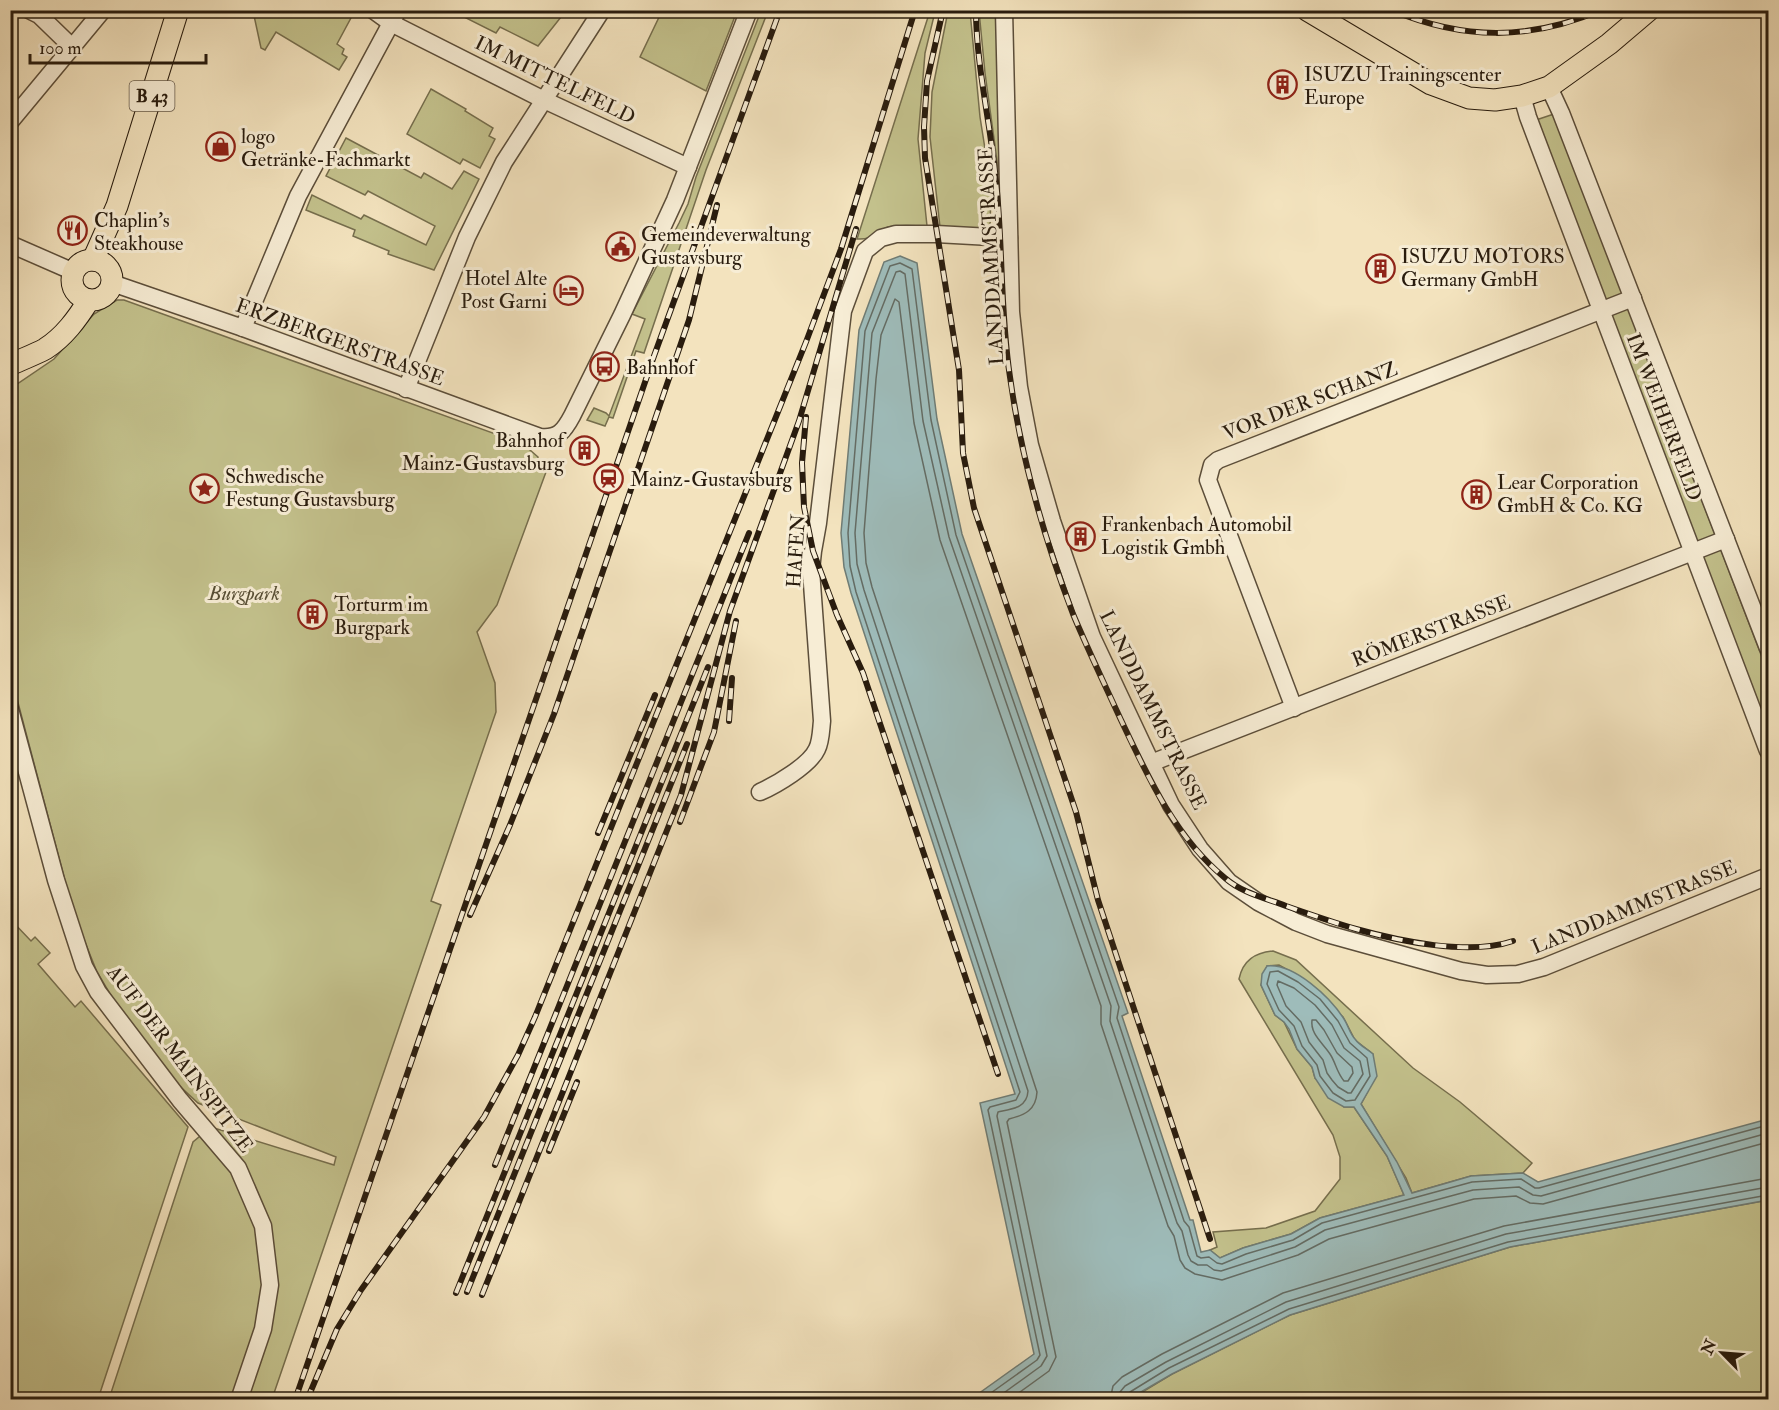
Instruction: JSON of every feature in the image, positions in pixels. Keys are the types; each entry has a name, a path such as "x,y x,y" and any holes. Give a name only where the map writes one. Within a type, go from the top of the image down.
{"main road":[{"name":"B 43","path":"98,261 178,10"},
{"path":"1307,10 1414,76 1451,93 1488,100 1522,96 1549,87 1609,44 1649,10"},
{"path":"98,261 111,274 111,288 104,296 84,298 73,284 74,272 81,263 98,261"},
{"path":"16,362 44,349 58,339 74,322 84,298"}],"street":[{"path":"11,119 103,10"},
{"name":"IM MITTELFELD","path":"373,10 395,16 544,100 688,167"},
{"path":"406,389 467,237 504,162 602,10"},
{"path":"688,167 748,10"},
{"name":"LANDDAMMSTRASSE","path":"1004,10 1012,323 1019,387 1030,445 1085,621 1171,805 1200,849 1229,882 1267,907 1327,934 1461,971 1487,975 1518,974 1544,967 1768,876"},
{"path":"36,12 72,46"},
{"path":"243,328 298,196 395,16"},
{"name":"IM WEIHERFELD","path":"1549,87 1768,648"},
{"name":"IM WEIHERFELD","path":"1522,96 1531,126 1768,751"},
{"name":"ERZBERGERSTRASSE","path":"112,283 243,328 540,437 554,437 564,431 572,416 631,296 688,167"},
{"name":"HAFEN","path":"760,792 812,758 820,737 822,721 811,570 843,311 865,251 881,238 896,234 1009,238"},
{"path":"10,244 74,272"},
{"name":"VOR DER SCHANZ","path":"1294,708 1208,480 1212,465 1218,460 1633,298"},
{"name":"RÖMERSTRASSE","path":"1151,763 1726,538"},
{"name":"AUF DER MAINSPITZE","path":"10,709 56,880 84,966 98,992 180,1100 238,1168 263,1226 270,1285 263,1329 239,1400"}],"green space":[{"path":"253,11 343,11 352,16 337,44 344,49 342,54 347,57 339,70 276,32 265,50 261,48"},
{"path":"467,11 549,11 561,17 538,46 500,27 496,33 464,17"},
{"path":"662,11 737,11 706,91 640,57"},
{"path":"761,11 768,11 706,170 644,353 636,351 613,418 609,417 605,426 587,420 594,408 609,416 645,319 632,314 688,204 696,177"},
{"path":"948,11 970,11 980,117 991,187 990,229 940,227 930,137 932,92"},
{"path":"979,11 998,11 999,175 985,73"},
{"path":"929,14 934,16 925,53 918,139 927,226 893,226 867,238 857,239"},
{"path":"431,89 493,128 489,136 495,139 480,168 463,159 460,164 407,134"},
{"path":"1554,114 1768,673 1768,731 1536,120"},
{"path":"346,138 421,178 424,173 452,189 464,171 479,179 434,270 388,254 389,251 353,236 355,230 306,210 312,195 361,219 364,215 426,245 435,226 368,191 365,195 326,176"},
{"name":"Burgpark","path":"117,300 124,300 523,444 538,457 537,469 546,472 497,605 477,632 495,683 496,712 431,901 441,905 272,1399 109,1399 193,1142 211,1127 334,1165 336,1157 198,1103 172,1079 125,1019 97,972 74,915 11,676 10,389 54,359 94,314"},
{"path":"11,920 31,941 35,937 50,953 38,964 75,1007 81,1001 188,1127 98,1399 11,1399"},
{"path":"1273,951 1296,960 1413,1068 1460,1102 1532,1163 1523,1173 1471,1176 1412,1193 1406,1178 1361,1104 1368,1091 1373,1054 1355,1040 1343,1017 1301,977 1279,965 1267,966 1261,985 1275,1015 1284,1022 1297,1049 1312,1067 1315,1078 1344,1107 1354,1107 1387,1156 1404,1195 1320,1218 1291,1234 1243,1248 1220,1258 1210,1250 1217,1247 1213,1232 1266,1228 1315,1211 1340,1179 1340,1157 1333,1135 1239,979 1247,962 1255,956"},
{"path":"1768,1200 1768,1399 1129,1400 1172,1374 1290,1315 1510,1247"}],"water":[{"path":"900,256 917,263 937,419 962,534 1128,1013 1122,1016 1190,1220 1193,1220 1201,1252 1210,1250 1220,1258 1243,1248 1291,1234 1320,1218 1404,1195 1387,1156 1354,1107 1344,1107 1328,1098 1315,1078 1312,1067 1297,1049 1289,1029 1275,1015 1261,985 1262,974 1267,966 1288,970 1321,992 1338,1010 1357,1041 1373,1054 1377,1076 1361,1104 1397,1162 1412,1193 1471,1176 1523,1173 1538,1182 1768,1119 1768,1200 1510,1247 1290,1315 1172,1374 1129,1399 971,1399 1034,1354 980,1103 1015,1094 851,593 844,567 841,533 859,330 884,262"}],"railway":[{"path":"295,1400 654,356 780,10"},
{"path":"307,1400 337,1329 361,1290 484,1117 518,1055 535,1017 806,342 841,249 915,10"},
{"path":"943,10 927,81 924,127 925,158 959,370 963,453 974,508 1076,812 1098,900 1210,1239"},
{"path":"976,10 978,52 994,160 1007,353 1027,467 1052,556 1073,614 1131,741 1164,805 1191,844 1207,862 1239,888 1254,895 1373,934 1413,942 1476,947 1513,941"},
{"path":"1391,10 1444,27 1496,33 1522,32 1548,27 1601,10"},
{"path":"470,915 510,825 554,714 689,320 717,205"},
{"path":"482,1295 681,795 730,611 799,421 856,229"},
{"path":"806,417 802,463 804,507 813,551 837,615 863,673 998,1074"},
{"path":"495,1165 749,533"},
{"path":"680,822 714,732 736,621"},
{"path":"456,1293 708,667"},
{"path":"729,721 732,678"},
{"path":"598,833 655,695"},
{"path":"467,1292 687,744"},
{"path":"549,1151 577,1082"}],"place":[{"name":"ISUZU Trainingscenter Europe","path":"1283,85"},
{"name":"logo Getränke-Fachmarkt","path":"220,147"},
{"name":"Chaplin's Steakhouse","path":"73,231"},
{"name":"Gemeindeverwaltung Gustavsburg","path":"620,246"},
{"name":"ISUZU MOTORS Germany GmbH","path":"1380,268"},
{"name":"Hotel Alte Post Garni","path":"568,290"},
{"name":"Bahnhof","path":"605,367"},
{"name":"Bahnhof Mainz-Gustavsburg","path":"585,451"},
{"name":"Mainz-Gustavsburg","path":"609,479"},
{"name":"Schwedische Festung Gustavsburg","path":"204,488"},
{"name":"Lear Corporation GmbH & Co. KG","path":"1476,494"},
{"name":"Frankenbach Automobil Logistik Gmbh","path":"1080,536"},
{"name":"Torturm im Burgpark","path":"313,615"}]}
